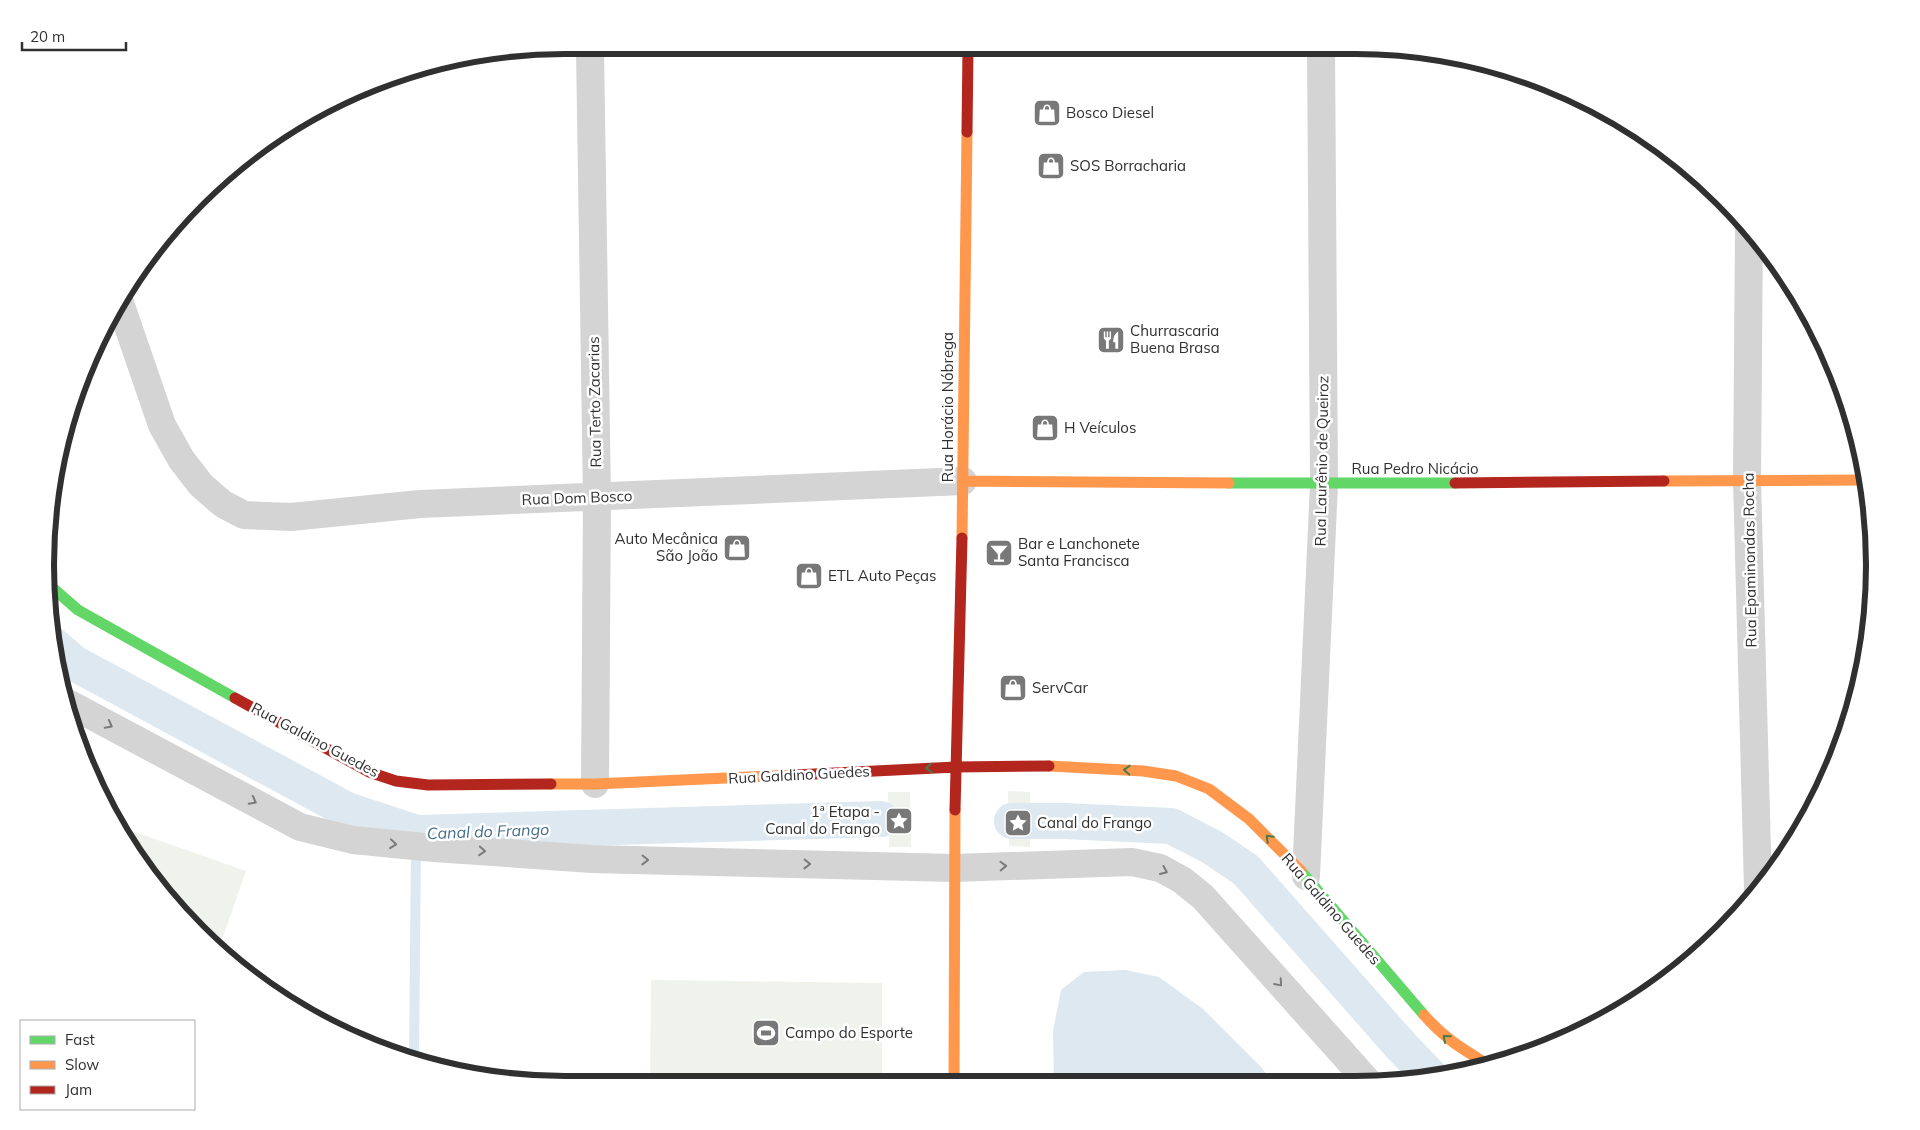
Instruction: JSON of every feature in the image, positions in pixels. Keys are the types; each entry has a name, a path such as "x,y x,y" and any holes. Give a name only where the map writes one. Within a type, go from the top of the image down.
{"main road":[{"name":"Rua Horácio Nóbrega","path":"954,1076 954,868 963,481 968,54"},
{"name":"Rua Pedro Nicácio","path":"963,481 1324,484 1859,480"},
{"name":"Rua Galdino Guedes","path":"55,590 78,610 98,622 369,772 396,781 428,784 595,784 956,767 1067,767 1143,771 1176,776 1209,789 1249,819 1306,876 1420,1012 1453,1044 1481,1060"}],"street":[{"name":"Rua Terto Zacarias","path":"590,54 597,498 595,784"},
{"name":"Rua Laurênio de Queiroz","path":"1306,876 1324,484 1321,54"},
{"name":"Rua Epaminondas Rocha","path":"1749,240 1747,481 1758,880"},
{"name":"Rua Dom Bosco","path":"122,309 162,425 181,459 201,485 223,504 244,515 267,518 291,517 420,504 963,481"},
{"path":"74,706 300,827 353,840 434,848 592,859 954,868 1132,862 1160,868 1182,880 1203,897 1363,1076"}],"shaded area":[{"path":"1008,791 1030,792 1030,847 1009,846"},
{"path":"888,792 910,792 911,847 889,847"},
{"path":"127,829 246,871 221,943 203,927 159,876"},
{"path":"1126,970 1159,977 1203,1009 1268,1076 1054,1076 1053,1031 1061,990 1084,972"},
{"name":"Campo do Esporte","path":"651,980 882,983 882,1076 650,1076"}],"waterway":[{"name":"Canal do Frango","path":"62,652 74,663 347,810 417,833 881,819"},
{"name":"Canal do Frango","path":"1012,821 1065,821 1171,826 1212,847 1246,870 1426,1071"},
{"path":"414,1053 416,847"}],"traffic: fast":[{"path":"1229,483 1455,483"},
{"path":"55,590 78,610 235,698"},
{"path":"1301,871 1424,1015"}],"traffic: slow":[{"path":"962,538 967,132"},
{"path":"1664,481 1859,480"},
{"path":"963,481 1229,483"},
{"path":"1049,766 1143,771 1176,776 1209,789 1249,819 1301,871"},
{"path":"551,784 595,784 794,775"},
{"path":"954,1076 955,810"},
{"path":"1424,1015 1461,1048 1481,1060"}],"traffic: jam":[{"path":"967,132 968,54"},
{"path":"1455,483 1664,481"},
{"path":"955,810 962,538"},
{"path":"235,698 369,772 396,781 428,785 551,784"},
{"path":"794,775 956,767 1049,766"}],"place":[{"name":"Bosco Diesel","path":"1047,113"},
{"name":"SOS Borracharia","path":"1051,166"},
{"name":"Churrascaria Buena Brasa","path":"1111,340"},
{"name":"H Veículos","path":"1045,428"},
{"name":"Auto Mecânica São João","path":"737,548"},
{"name":"Bar e Lanchonete Santa Francisca","path":"999,553"},
{"name":"ETL Auto Peças","path":"809,576"},
{"name":"ServCar","path":"1013,688"},
{"name":"1ª Etapa - Canal do Frango","path":"899,821"},
{"name":"Canal do Frango","path":"1018,823"},
{"name":"Campo do Esporte","path":"766,1033"}]}
